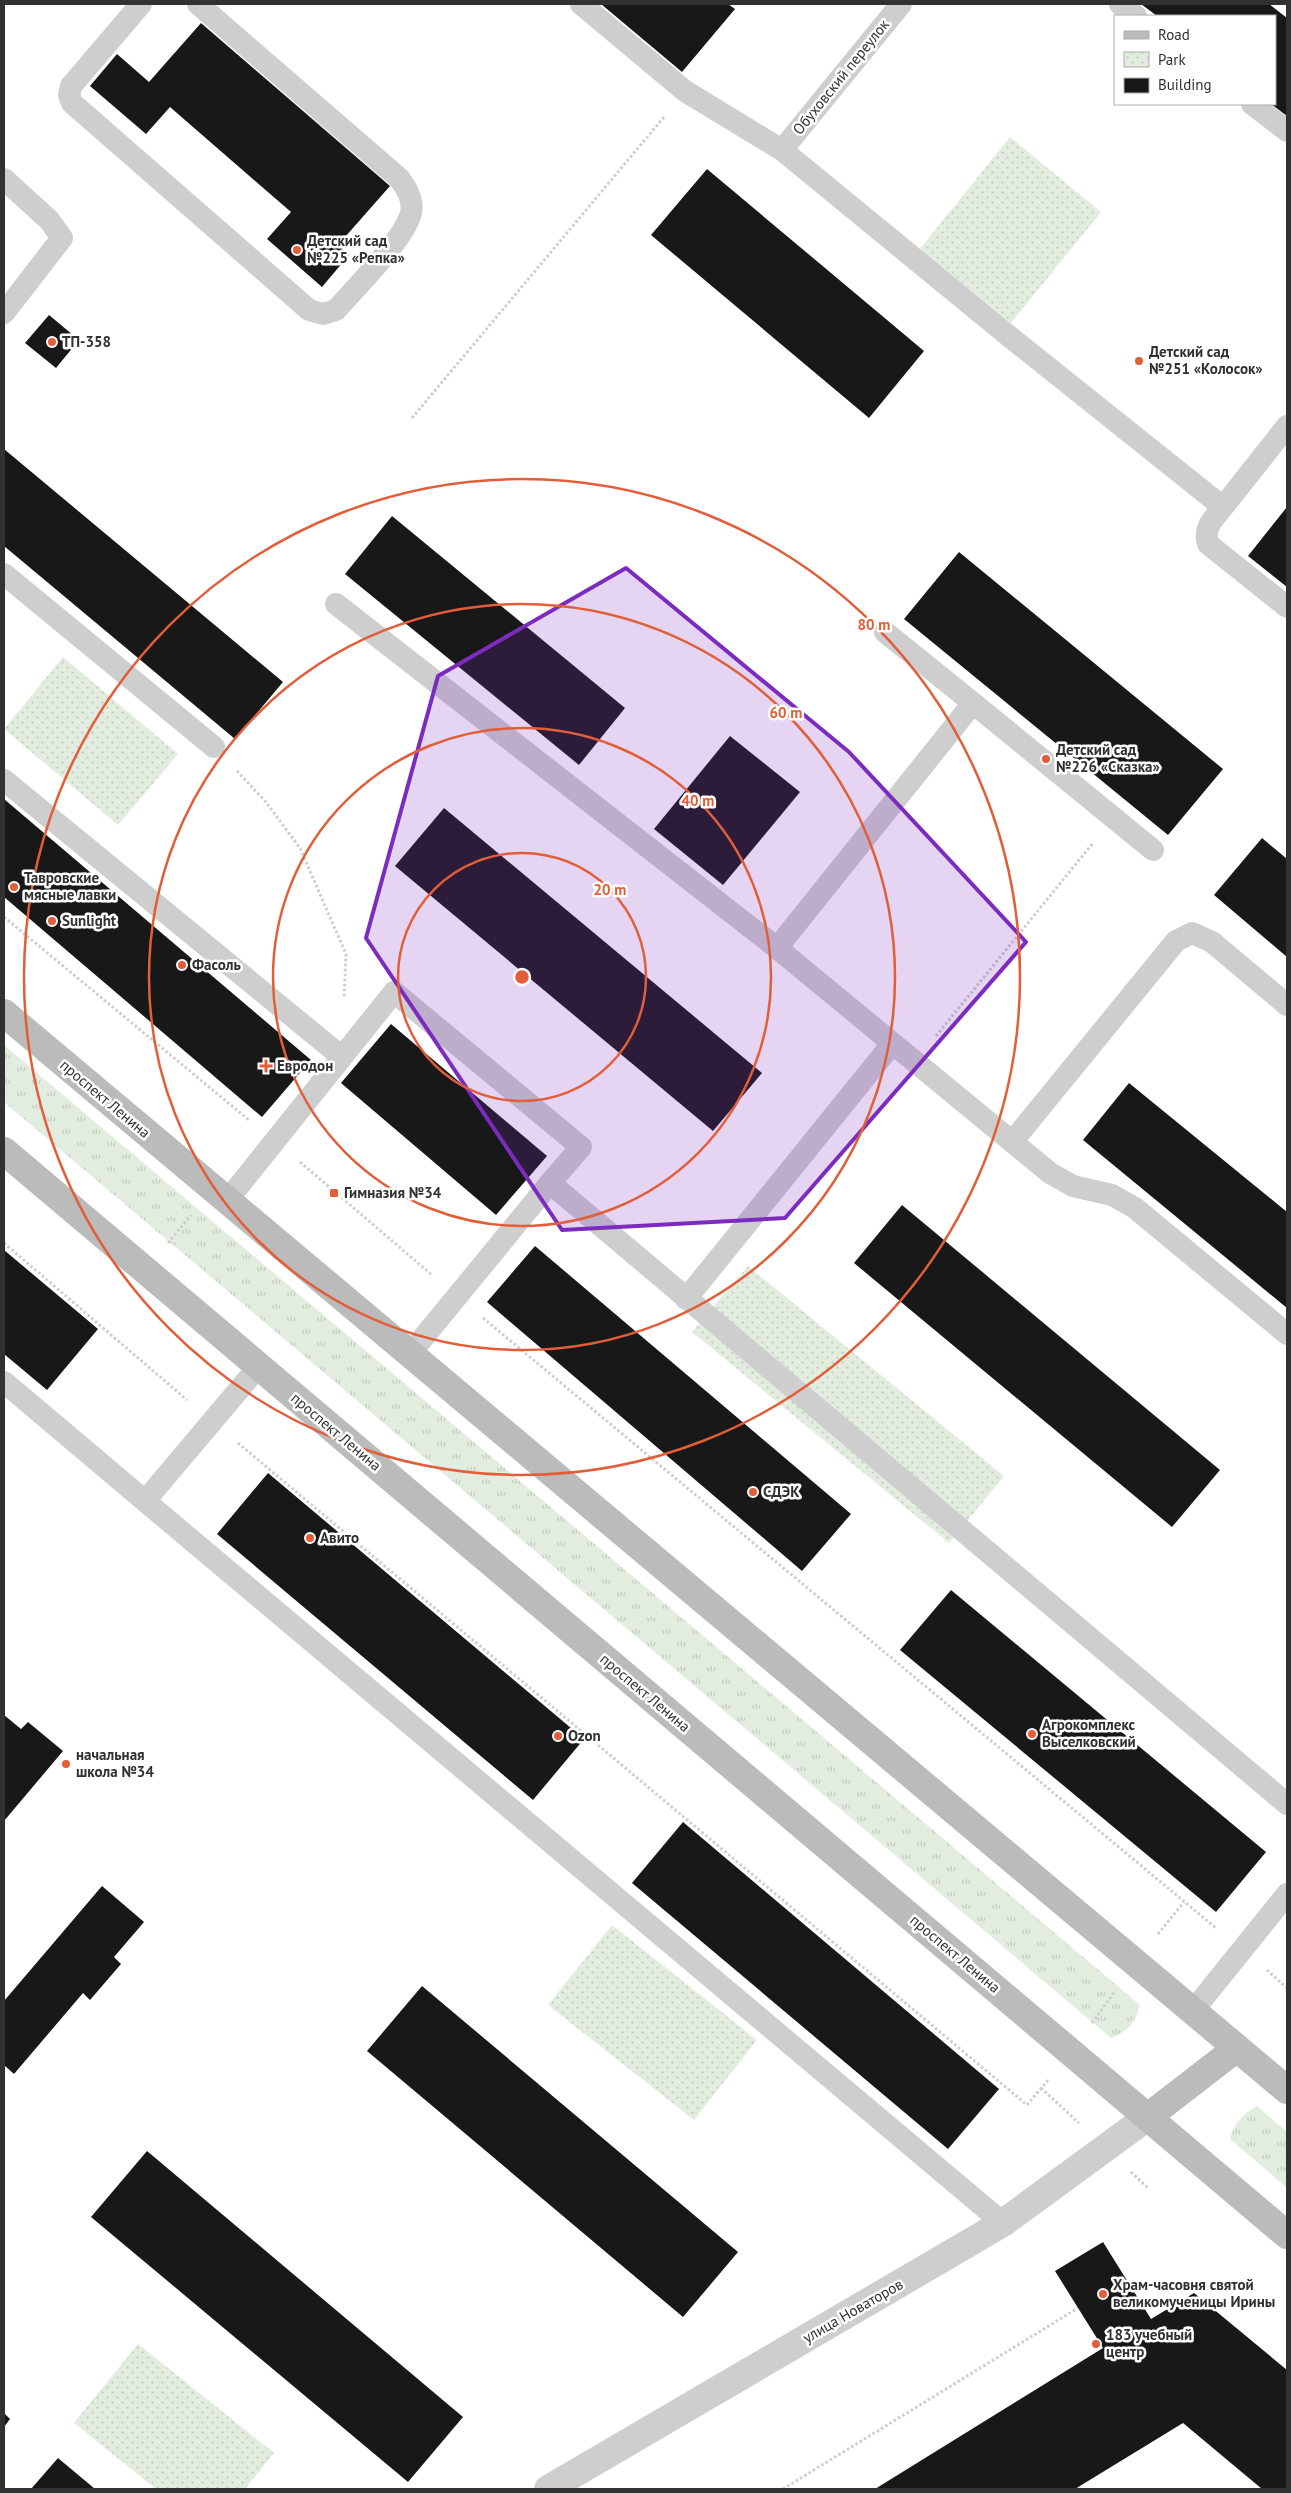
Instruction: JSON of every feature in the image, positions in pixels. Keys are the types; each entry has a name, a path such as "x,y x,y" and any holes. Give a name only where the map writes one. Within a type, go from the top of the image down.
{"main road":[{"name":"проспект Ленина","path":"4,1013 409,1355 1287,2090"},
{"name":"проспект Ленина","path":"4,1151 144,1271 1149,2116 1287,2235"},
{"path":"1149,2116 1237,2048"}],"street":[{"name":"улица Новаторов","path":"548,2489 1003,2223 1149,2116"}],"lane":[{"path":"141,4 71,86 69,94 72,103 309,310 323,314 336,310 395,243 411,213 406,187 399,178 198,4"},
{"path":"581,4 685,92 782,150 1010,337 1223,507"},
{"name":"Обуховский переулок","path":"782,150 901,4"},
{"path":"1120,4 1135,15"},
{"path":"1253,105 1287,131"},
{"path":"4,179 49,220 62,238 4,313"},
{"path":"1287,426 1208,526 1206,536 1208,544 1287,607"},
{"path":"4,574 214,747"},
{"path":"336,604 777,948 1050,1173 1073,1186 1112,1195 1135,1208 1287,1334"},
{"path":"885,632 1153,850"},
{"path":"777,948 973,703"},
{"path":"4,780 342,1058"},
{"path":"1012,1142 1176,941 1192,933 1212,942 1287,1005"},
{"path":"219,1195 275,1141 394,992 581,1147 409,1355"},
{"path":"686,1299 892,1044"},
{"path":"550,1183 1287,1804"},
{"path":"145,1501 258,1367"},
{"path":"4,1382 1003,2223"},
{"path":"1192,2012 1287,1894"}],"path":[{"path":"412,418 685,92"},
{"path":"214,747 265,801 300,848 346,954 344,1001"},
{"path":"915,1061 1114,818"},
{"path":"4,917 275,1141 457,1296 1287,1988"},
{"path":"144,1271 219,1195"},
{"path":"4,1243 212,1421 1027,2105"},
{"path":"1071,2052 1136,1962 1184,1902"},
{"path":"783,2489 1078,2308"}],"highlighted area":[{"path":"626,568 849,752 1026,942 785,1218 562,1230 366,938 438,676"}],"green space":[{"path":"1010,137 1101,212 1011,323 920,249"},
{"path":"63,657 178,754 118,825 4,729"},
{"path":"4,1045 1140,2005 1136,2016 1127,2029 1111,2038 4,1102"},
{"path":"748,1266 1004,1476 949,1543 692,1332"},
{"path":"612,1925 757,2040 694,2120 548,2005"},
{"path":"1257,2106 1287,2132 1287,2188 1230,2139 1234,2128 1240,2120"},
{"path":"138,2344 274,2453 245,2489 156,2489 74,2423"}],"building":[{"path":"601,4 728,4 735,9 682,72"},
{"path":"1141,4 1269,4 1287,18 1287,116 1272,105 1276,105 1276,15 1156,15"},
{"path":"201,23 390,186 338,245 349,255 322,287 267,239 291,212 170,107 146,134 90,86 117,54 149,82"},
{"path":"707,169 924,351 869,418 651,235"},
{"name":"ТП-358","path":"49,315 79,340 56,368 25,343"},
{"path":"4,449 283,682 235,739 4,546"},
{"path":"1287,507 1287,587 1248,556"},
{"path":"392,516 625,708 579,765 345,574"},
{"path":"959,552 1223,769 1168,835 904,619"},
{"path":"730,736 800,792 723,885 654,829"},
{"path":"4,799 311,1060 262,1117 4,897"},
{"path":"444,808 762,1073 713,1131 395,866"},
{"path":"1262,838 1287,859 1287,957 1214,895"},
{"path":"391,1024 547,1156 496,1215 341,1083"},
{"path":"1129,1083 1287,1212 1287,1308 1083,1140"},
{"path":"902,1205 1220,1470 1172,1527 854,1263"},
{"path":"535,1246 851,1514 802,1571 487,1302"},
{"path":"4,1250 98,1329 47,1390 4,1354"},
{"path":"268,1473 584,1739 533,1800 217,1534"},
{"path":"951,1590 1266,1852 1216,1912 900,1650"},
{"path":"4,1715 21,1729 28,1722 63,1751 4,1821"},
{"path":"683,1822 999,2089 948,2149 632,1883"},
{"path":"102,1886 144,1922 114,1957 121,1964 90,2000 83,1993 14,2074 4,2065 4,2001"},
{"path":"422,1986 738,2252 683,2317 367,2051"},
{"path":"147,2151 463,2417 408,2482 91,2217"},
{"path":"1103,2242 1151,2319 1194,2293 1287,2370 1287,2489 1262,2489 1183,2423 1075,2489 875,2489 1103,2348 1055,2271"},
{"path":"4,2413 10,2419 4,2427"},
{"path":"58,2458 95,2489 31,2489"}],"place":[{"name":"Детский сад №225 «Репка»","path":"297,250"},
{"name":"ТП-358","path":"52,342"},
{"name":"Детский сад №251 «Колосок»","path":"1139,361"},
{"name":"Детский сад №226 «Сказка»","path":"1046,759"},
{"name":"Тавровские мясные лавки","path":"14,887"},
{"name":"Sunlight","path":"52,921"},
{"name":"Фасоль","path":"182,965"},
{"name":"Евродон","path":"266,1066"},
{"name":"Гимназия №34","path":"334,1193"},
{"name":"СДЭК","path":"753,1492"},
{"name":"Авито","path":"310,1538"},
{"name":"Агрокомплекс Выселковский","path":"1032,1734"},
{"name":"Ozon","path":"558,1736"},
{"name":"начальная школа №34","path":"66,1764"},
{"name":"Храм-часовня святой великомученицы Ирины","path":"1103,2294"},
{"name":"183 учебный центр","path":"1096,2344"}]}
